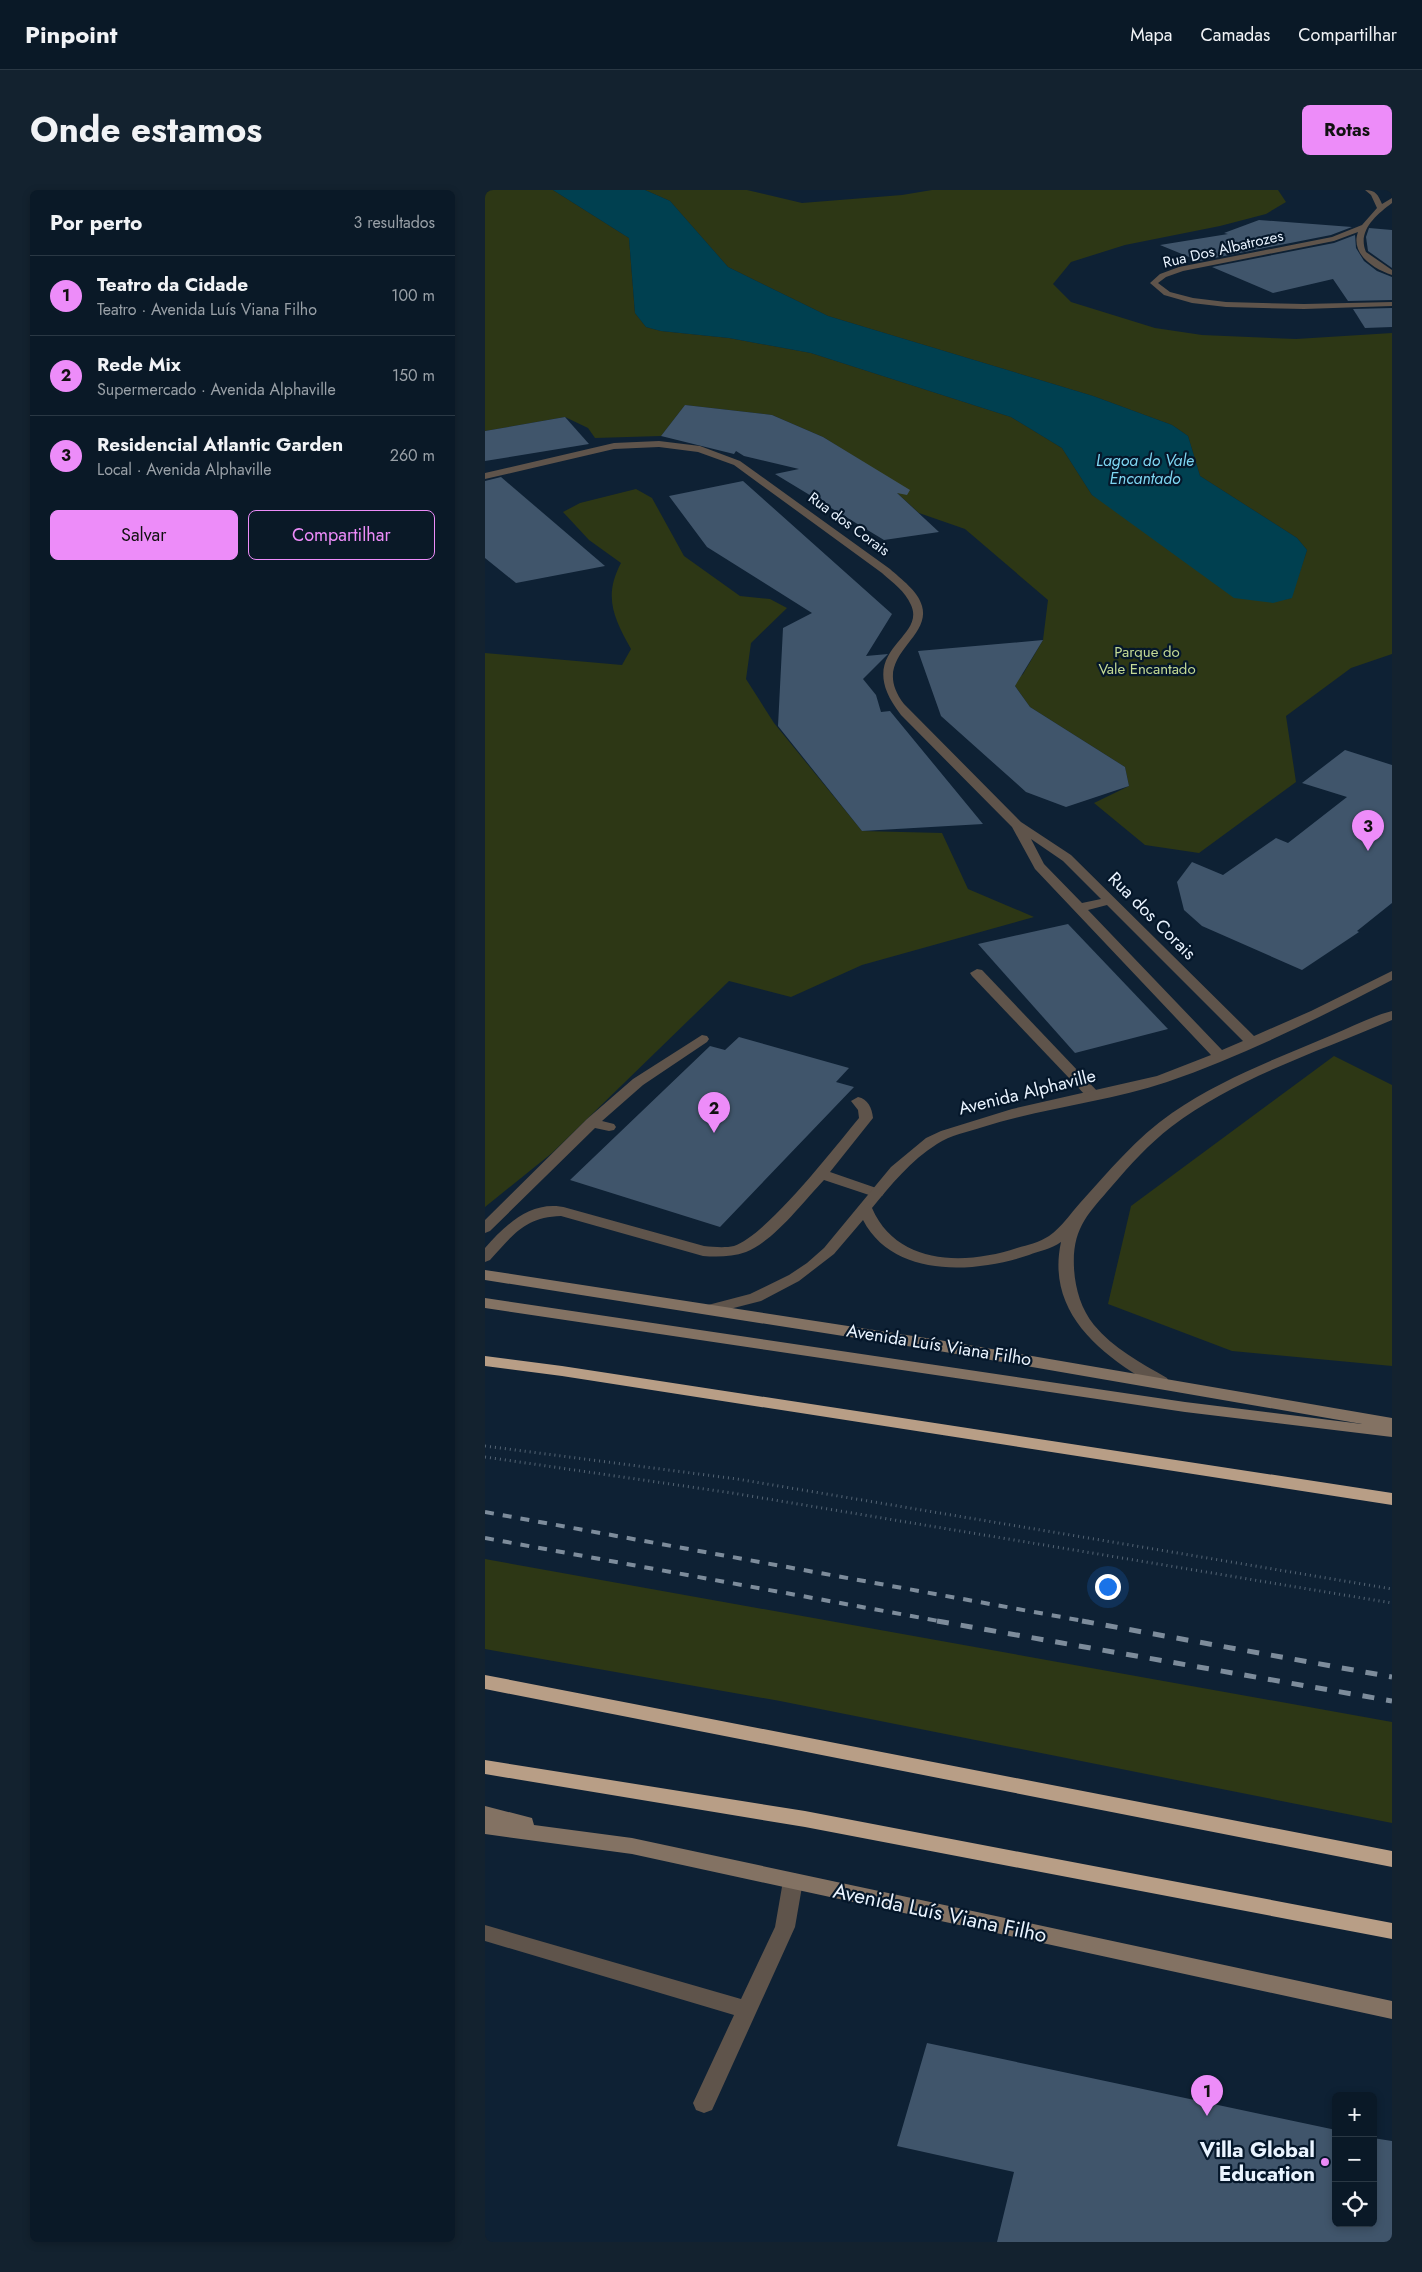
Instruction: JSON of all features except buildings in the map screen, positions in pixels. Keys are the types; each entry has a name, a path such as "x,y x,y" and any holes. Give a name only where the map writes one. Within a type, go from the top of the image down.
{"highway":[{"path":"485,1361 562,1371 1392,1499"},
{"path":"485,1682 1392,1859"},
{"path":"485,1767 805,1819 1392,1931"}],"main road":[{"name":"Avenida Luís Viana Filho","path":"485,1275 714,1308 1161,1382 1392,1424"},
{"path":"485,1303 1175,1405 1392,1433"},
{"path":"485,1814 632,1846"},
{"name":"Avenida Luís Viana Filho","path":"485,1826 632,1846 1392,2010"}],"street":[{"path":"1372,192 1392,198"},
{"path":"1372,192 1381,208"},
{"path":"1392,198 1363,227 1360,242 1361,248 1370,259 1392,273"},
{"name":"Rua Dos Albatrozes","path":"1363,227 1340,237 1319,242 1165,274 1157,278 1154,283 1156,289 1177,298 1230,305 1280,307 1392,304"},
{"path":"1319,242 1361,248"},
{"name":"Rua dos Corais","path":"485,476 587,451 635,444 659,444 700,449 737,463 886,571 913,596 918,610 916,624 910,637 893,655 888,669 888,684 893,698 905,713 1017,826 1067,858 1252,1042"},
{"name":"Rua dos Corais","path":"1017,826 1039,866 1220,1056"},
{"path":"1079,908 1110,900"},
{"path":"977,972 1094,1096"},
{"name":"Avenida Alphaville","path":"714,1308 755,1298 794,1278 812,1266 829,1251 896,1170 931,1141 946,1134 1017,1112 1162,1079 1316,1014 1392,975"},
{"path":"865,1208 875,1228 891,1242 910,1254 936,1262 962,1265 988,1262 1015,1255 1052,1241 1075,1220 1136,1149 1165,1123 1179,1114 1229,1087 1392,1015"},
{"path":"485,1228 592,1122 638,1082 702,1039"},
{"path":"485,1257 515,1223 530,1214 546,1210 562,1211 703,1252 724,1252 741,1248 757,1238 821,1174 866,1118 865,1110 858,1101"},
{"path":"592,1122 609,1127"},
{"path":"821,1174 877,1192"},
{"path":"1075,1220 1069,1242 1067,1261 1067,1283 1074,1303 1087,1327 1113,1352 1161,1382"},
{"path":"704,2103 785,1927 793,1881"},
{"path":"485,1933 747,2010"}],"path":[{"path":"485,1446 737,1479 1392,1589"},
{"path":"485,1458 732,1493 1392,1603"}],"green space":[{"name":"Parque do Vale Encantado","path":"485,190 553,190 629,238 635,313 646,327 661,331 729,338 811,353 1011,417 1062,448 1092,495 1273,602 1291,598 1307,550 1297,538 1200,476 1188,436 1172,425 1093,396 828,316 728,267 670,201 645,190 747,190 802,203 902,195 932,190 1278,190 1286,202 1266,214 1220,226 1125,245 1071,262 1053,284 1071,302 1155,328 1202,335 1296,339 1392,333 1392,654 1351,668 1286,716 1296,782 1199,853 1145,845 1094,803 1129,786 1125,767 1030,707 1013,683 1023,674 1043,640 1048,600 965,529 919,513 863,462 823,437 772,415 685,405 661,436 595,438 588,428 565,417 485,431"},
{"path":"636,489 652,498 684,556 740,596 770,599 787,608 751,643 746,679 774,723 862,831 942,833 968,889 1034,917 862,965 791,997 729,981 552,1153 485,1207 485,653 622,665 631,649 616,617 612,597 613,586 621,563 589,540 563,512 580,503"},
{"path":"1334,1056 1392,1085 1392,1366 1232,1351 1108,1304 1131,1206"},
{"path":"485,1559 1392,1722 1392,1823 780,1701 485,1649"}],"water":[{"name":"Lagoa do Vale Encantado","path":"553,190 645,190 670,201 728,267 828,316 1093,396 1172,425 1188,436 1200,476 1297,538 1307,550 1292,598 1273,603 1234,598 1092,495 1062,448 1011,417 811,353 729,338 661,331 646,327 635,313 629,238"}],"railway":[{"path":"485,1512 1089,1622"},
{"path":"485,1538 944,1622"},
{"path":"937,1621 1392,1701"},
{"path":"1082,1621 1392,1677"}],"place":[{"name":"Residencial Atlantic Garden","path":"1368,851"},
{"name":"Rede Mix","path":"714,1133"},
{"name":"Teatro da Cidade","path":"1207,2116"},
{"name":"Villa Global Education","path":"1325,2162"}]}
